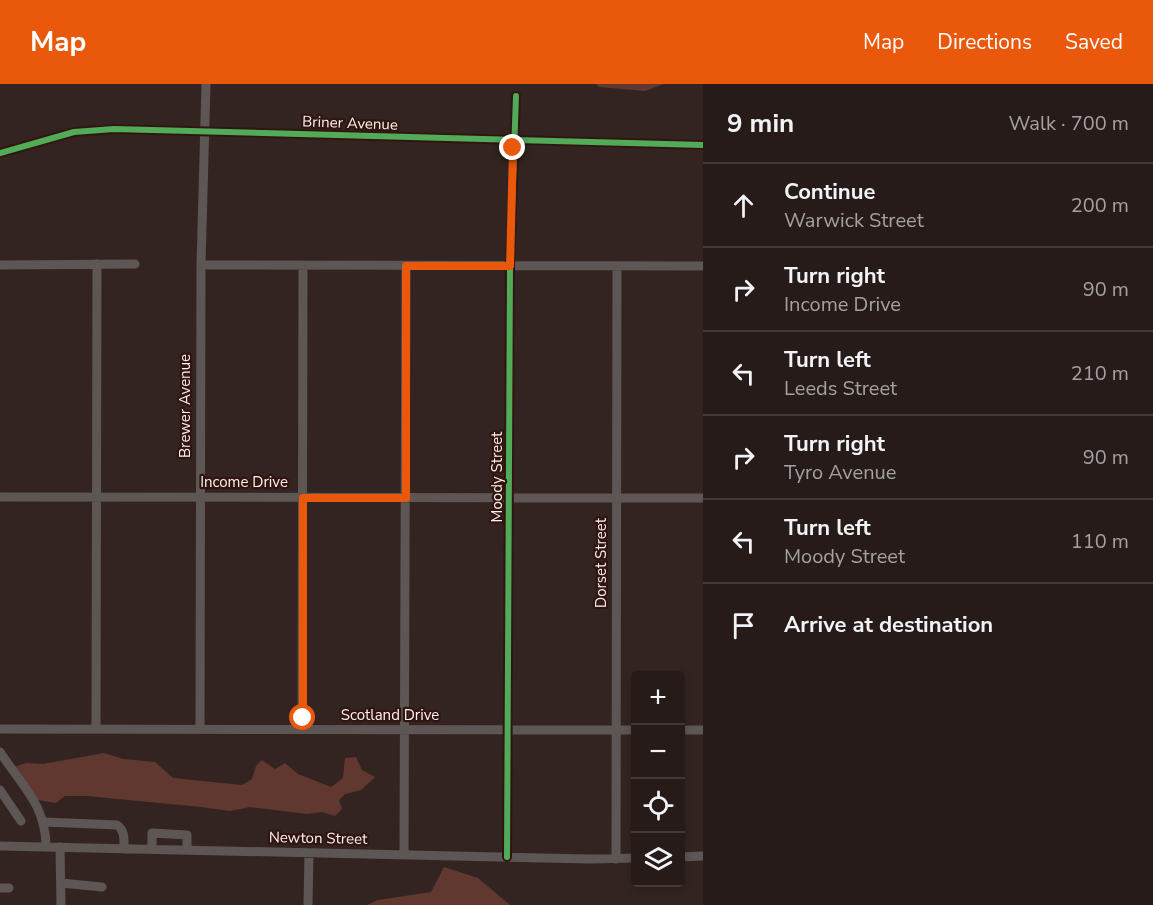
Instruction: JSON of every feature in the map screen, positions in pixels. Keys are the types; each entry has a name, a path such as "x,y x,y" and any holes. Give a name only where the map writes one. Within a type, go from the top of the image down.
{"street":[{"name":"Brewer Avenue","path":"200,729 201,265 206,84"},
{"name":"Moody Street","path":"507,857 510,266 516,96"},
{"name":"Briner Avenue","path":"0,153 51,137 86,130 205,131 703,145"},
{"path":"96,729 97,264"},
{"path":"0,265 135,264"},
{"path":"201,265 703,266"},
{"path":"303,266 303,729"},
{"path":"404,855 406,266"},
{"name":"Dorset Street","path":"616,859 617,267"},
{"name":"Income Drive","path":"0,497 703,498"},
{"name":"Scotland Drive","path":"0,729 631,730"},
{"path":"685,730 703,730"},
{"path":"0,752 19,798 21,821"},
{"path":"0,790 19,798 41,813 46,847"},
{"path":"44,822 117,825 122,830 124,849"},
{"path":"156,849 152,833 187,835 187,850"},
{"path":"174,834 174,850"},
{"name":"Newton Street","path":"0,846 631,858"},
{"path":"60,847 61,905"},
{"path":"308,905 309,853"},
{"path":"685,857 703,856"},
{"path":"61,883 102,887"}],"shaded area":[{"path":"596,84 664,84 645,91 599,87"},
{"path":"104,753 123,759 155,762 173,778 242,785 252,779 256,766 262,760 275,769 285,763 298,774 331,787 343,778 345,758 356,757 362,770 375,777 361,790 345,794 339,800 342,809 335,816 322,812 307,814 250,807 230,811 87,796 65,796 56,803 38,800 14,767 26,763 43,764"},
{"path":"444,867 478,878 510,905 367,905 378,900 431,892"}],"cycle path":[{"path":"507,857 510,266 516,96"},
{"path":"0,153 74,132 114,129 703,145"}],"route":[{"path":"303,718 303,498 406,498 406,266 510,266 513,148"}]}
